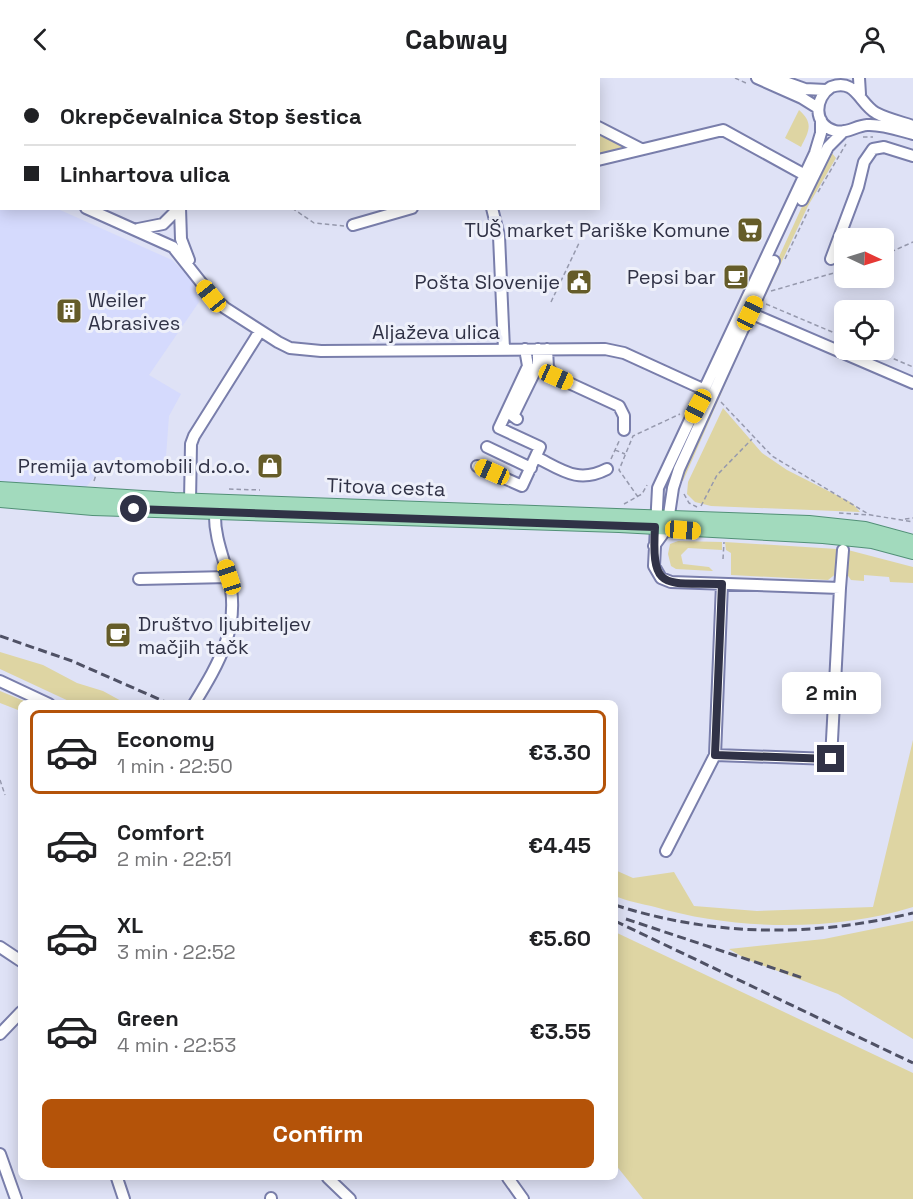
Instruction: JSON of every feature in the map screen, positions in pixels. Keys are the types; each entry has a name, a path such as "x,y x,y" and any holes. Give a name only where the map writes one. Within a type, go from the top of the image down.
{"main road":[{"name":"Titova cesta","path":"0,489 190,501 662,522 842,537 872,541 913,552"},
{"name":"Titova cesta","path":"0,500 93,508 215,512 838,525 878,531 913,542"}],"street":[{"path":"757,78 802,98 818,108"},
{"path":"774,78 805,88 835,84 848,85 881,121 913,134"},
{"path":"857,132 863,115 859,78"},
{"path":"662,522 658,488 806,175 819,142 821,120 819,100 835,84"},
{"path":"821,120 831,130 847,136"},
{"path":"840,588 671,582 661,578 654,566 654,546 679,469 755,314 819,163 830,143 881,121 913,126"},
{"path":"600,128 640,149"},
{"path":"600,159 723,130 806,175"},
{"path":"831,259 858,187 864,162 873,149 884,147 913,156"},
{"name":"Aljaževa ulica","path":"91,210 173,247 191,266 211,296 260,331 290,348 303,350 617,351 705,390"},
{"path":"138,230 163,224 177,210"},
{"name":"Aljaževa ulica","path":"179,210 182,239 191,266"},
{"path":"353,225 405,210"},
{"path":"492,210 499,236 504,349"},
{"path":"755,314 913,383"},
{"path":"190,501 194,436 260,331"},
{"path":"477,466 522,486 540,447 499,428 528,366 525,349"},
{"path":"543,349 543,366 517,418 513,416 538,365 543,349"},
{"path":"543,349 548,368 556,377 619,406 624,416 624,430"},
{"path":"487,447 574,476 586,477 607,469"},
{"path":"196,700 220,661 227,644 233,603 229,577 218,542 215,512"},
{"path":"715,755 831,759 843,550"},
{"path":"139,579 229,577"},
{"path":"666,851 715,755 722,584"},
{"path":"0,681 40,700"},
{"path":"0,947 18,959"},
{"path":"0,1034 18,1015"},
{"path":"0,1154 16,1199"},
{"path":"118,1180 124,1199"},
{"path":"330,1180 350,1199"},
{"path":"509,1180 523,1199"}],"path":[{"path":"857,132 876,138"},
{"path":"815,198 847,136"},
{"path":"783,264 810,206"},
{"path":"295,210 314,223 353,225"},
{"path":"551,302 580,242"},
{"path":"894,251 913,242"},
{"path":"775,282 770,292 834,273"},
{"path":"755,314 767,300"},
{"path":"765,304 834,333"},
{"path":"894,359 913,367"},
{"path":"721,402 752,438 772,456 871,515"},
{"path":"638,498 619,470 633,436 680,414"},
{"path":"607,469 624,430"},
{"path":"700,508 717,475 752,438"},
{"path":"615,450 626,454"},
{"path":"92,490 98,468"},
{"path":"834,513 871,515 913,522"},
{"path":"902,520 913,518"},
{"path":"723,559 724,540"},
{"path":"0,780 5,795"}],"shaded area":[{"path":"799,110 807,119 809,127 801,147 785,138"},
{"path":"600,134 626,147 600,154"},
{"path":"831,152 836,158 808,206 766,295 762,294 822,163"},
{"path":"0,210 60,210 172,260 195,283 199,302 149,375 181,394 169,416 165,470 101,468 83,491 0,482"},
{"path":"752,323 683,481 680,481 683,469"},
{"path":"723,408 762,453 787,470 852,503 860,512 711,506 695,502 687,494 688,482"},
{"path":"678,541 722,542 722,550 688,548 681,555 683,564 709,567 713,571 676,569 671,566 668,554 670,544"},
{"path":"725,542 837,549 837,573 828,580 731,575 731,553 726,550"},
{"path":"848,550 913,567 913,583 890,582 889,577 864,575 864,581 851,580 846,573"},
{"path":"0,652 43,665 77,683 103,691 120,700 67,700 0,669"},
{"path":"0,691 22,700 18,700 18,710 0,703"},
{"path":"913,740 913,907 850,921 784,925 751,924 686,915 618,897 618,871 633,878 674,872 694,906 757,911 873,907"},
{"path":"913,921 913,1039 838,994 746,959 729,949 824,939"},
{"path":"618,933 913,1073 913,1199 643,1199 618,1168"}],"railway":[{"path":"0,636 72,661 161,700"},
{"path":"618,906 652,916 690,923 764,930 838,926 913,913"},
{"path":"626,919 803,978"},
{"path":"618,922 913,1063"}],"place":[{"name":"TUŠ market Pariške Komune","path":"750,230"},
{"name":"Pepsi bar","path":"736,277"},
{"name":"Pošta Slovenije","path":"579,282"},
{"name":"Weiler Abrasives","path":"69,311"},
{"name":"Premija avtomobili d.o.o.","path":"270,466"},
{"name":"Društvo ljubiteljev mačjih tačk","path":"118,635"}],"route":[{"path":"134,509 655,527 654,566 661,578 671,582 722,584 715,755 831,759"}]}
